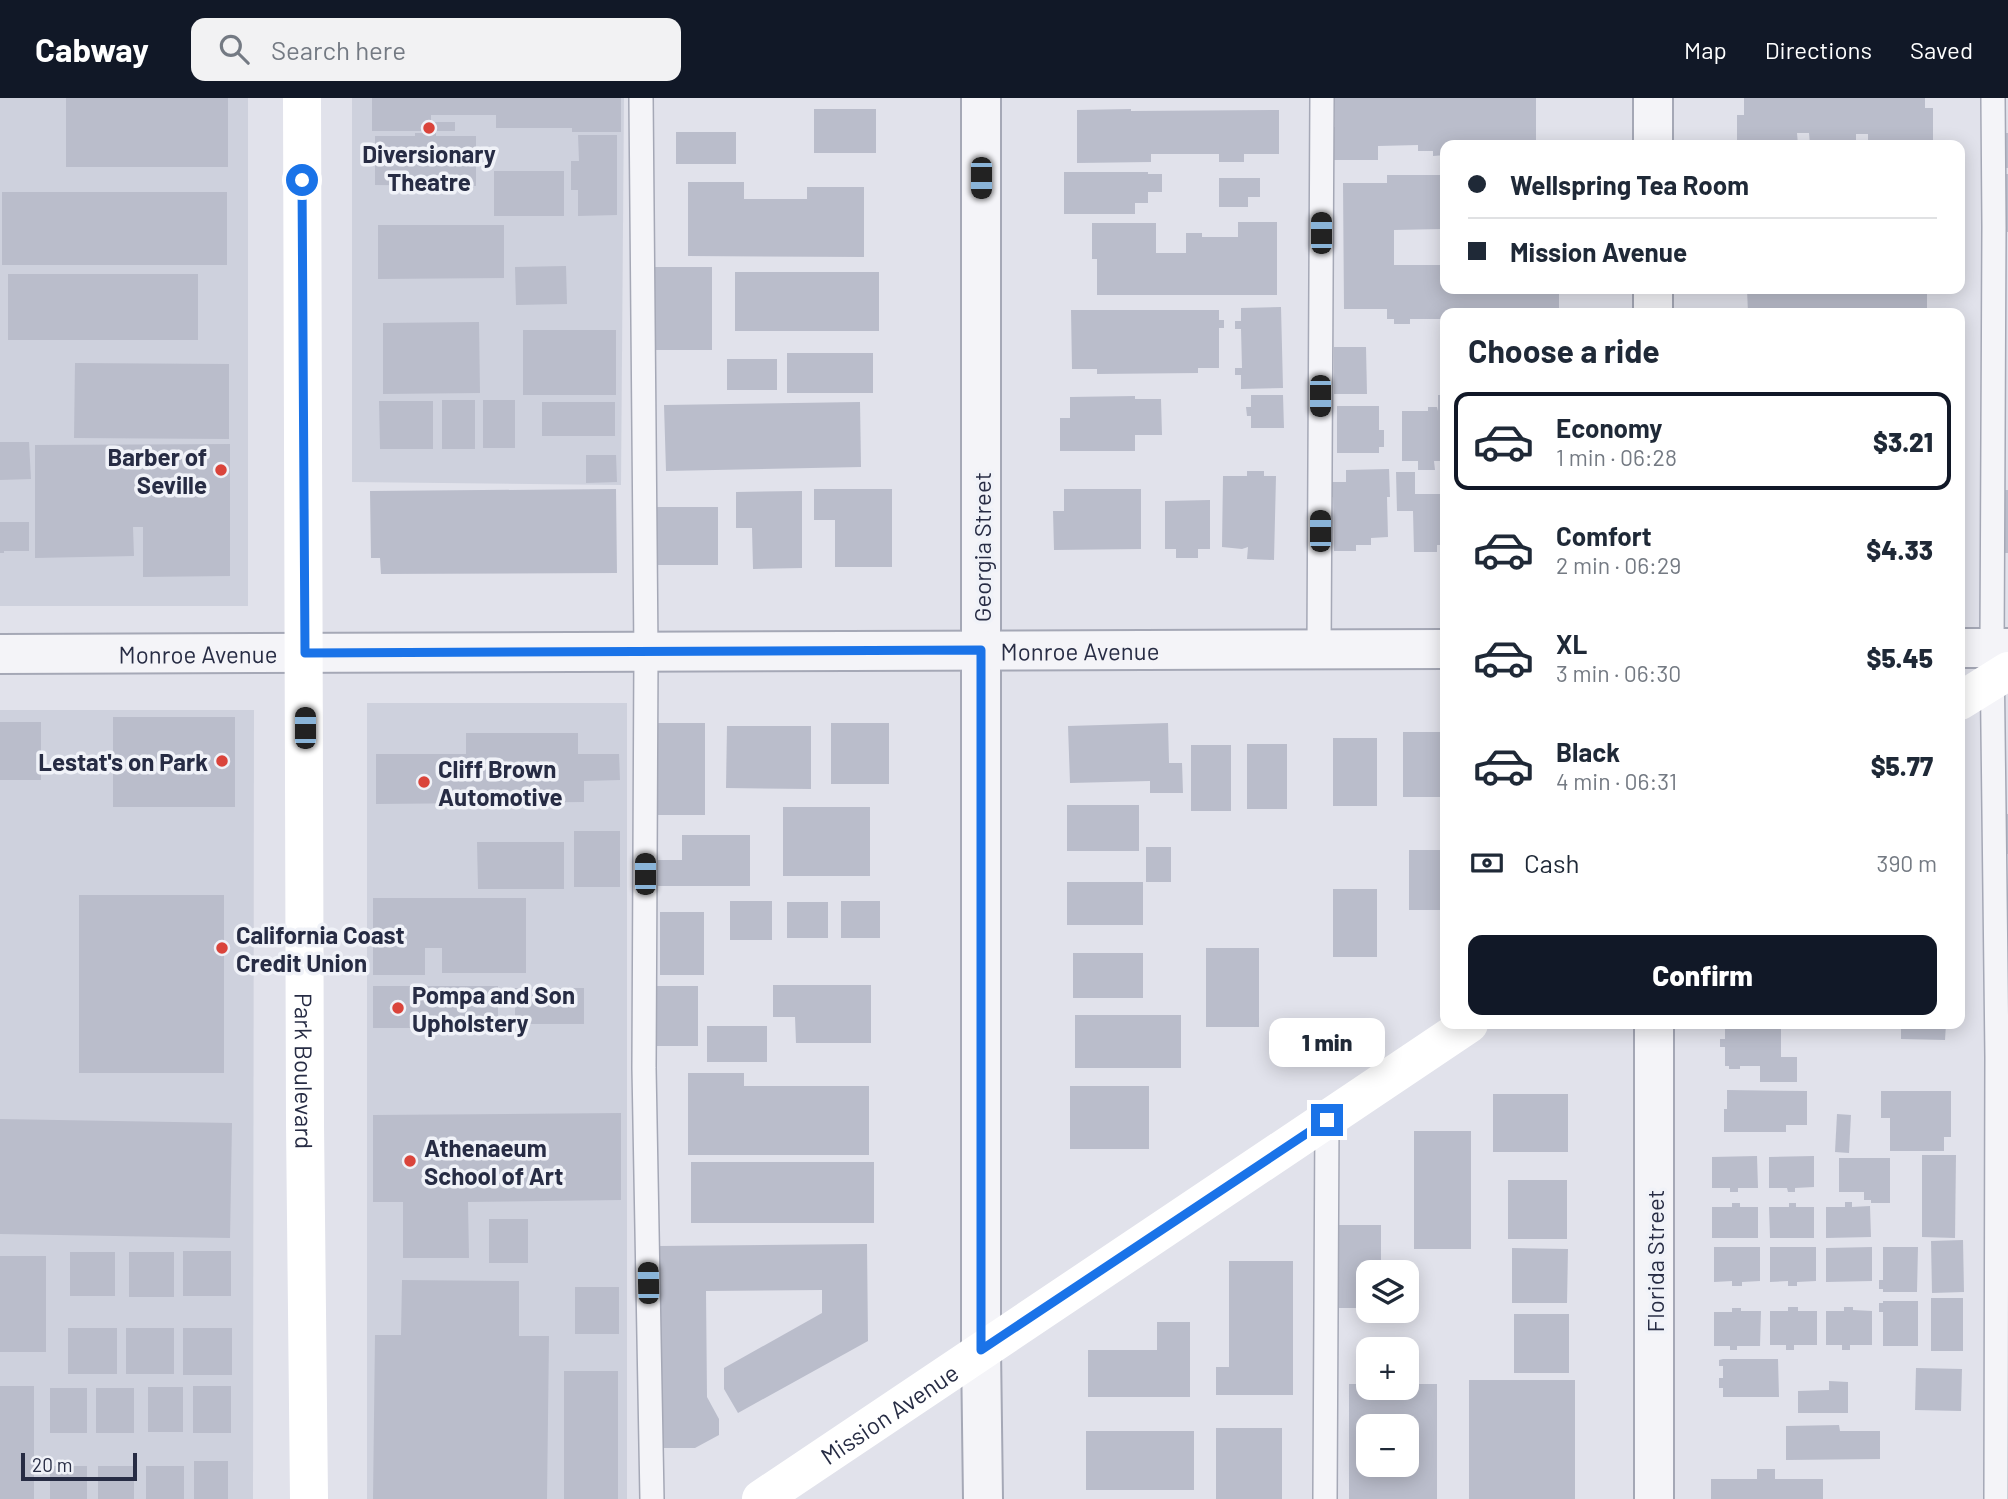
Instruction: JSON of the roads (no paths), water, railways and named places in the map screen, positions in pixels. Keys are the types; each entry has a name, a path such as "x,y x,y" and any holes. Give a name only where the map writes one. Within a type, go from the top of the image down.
{"main road":[{"name":"Park Boulevard","path":"302,98 305,1124 309,1499"},
{"path":"1965,694 1992,659"},
{"name":"Mission Avenue","path":"761,1499 1462,1029"}],"street":[{"name":"Georgia Street","path":"981,98 983,1499"},
{"path":"1653,98 1653,140"},
{"name":"Monroe Avenue","path":"0,654 1440,649"},
{"name":"Florida Street","path":"1654,1029 1654,1499"}],"lane":[{"path":"641,98 646,653 644,1068 652,1499"},
{"path":"1318,650 1322,98"},
{"path":"1993,98 1992,659 1997,1057 1996,1499"},
{"path":"1325,1499 1327,1120"}],"place":[{"name":"Diversionary Theatre","path":"429,128"},
{"name":"Barber of Seville","path":"221,470"},
{"name":"Lestat's on Park","path":"222,761"},
{"name":"Cliff Brown Automotive","path":"424,782"},
{"name":"California Coast Credit Union","path":"222,948"},
{"name":"Pompa and Son Upholstery","path":"398,1008"},
{"name":"Athenaeum School of Art","path":"410,1161"}]}
